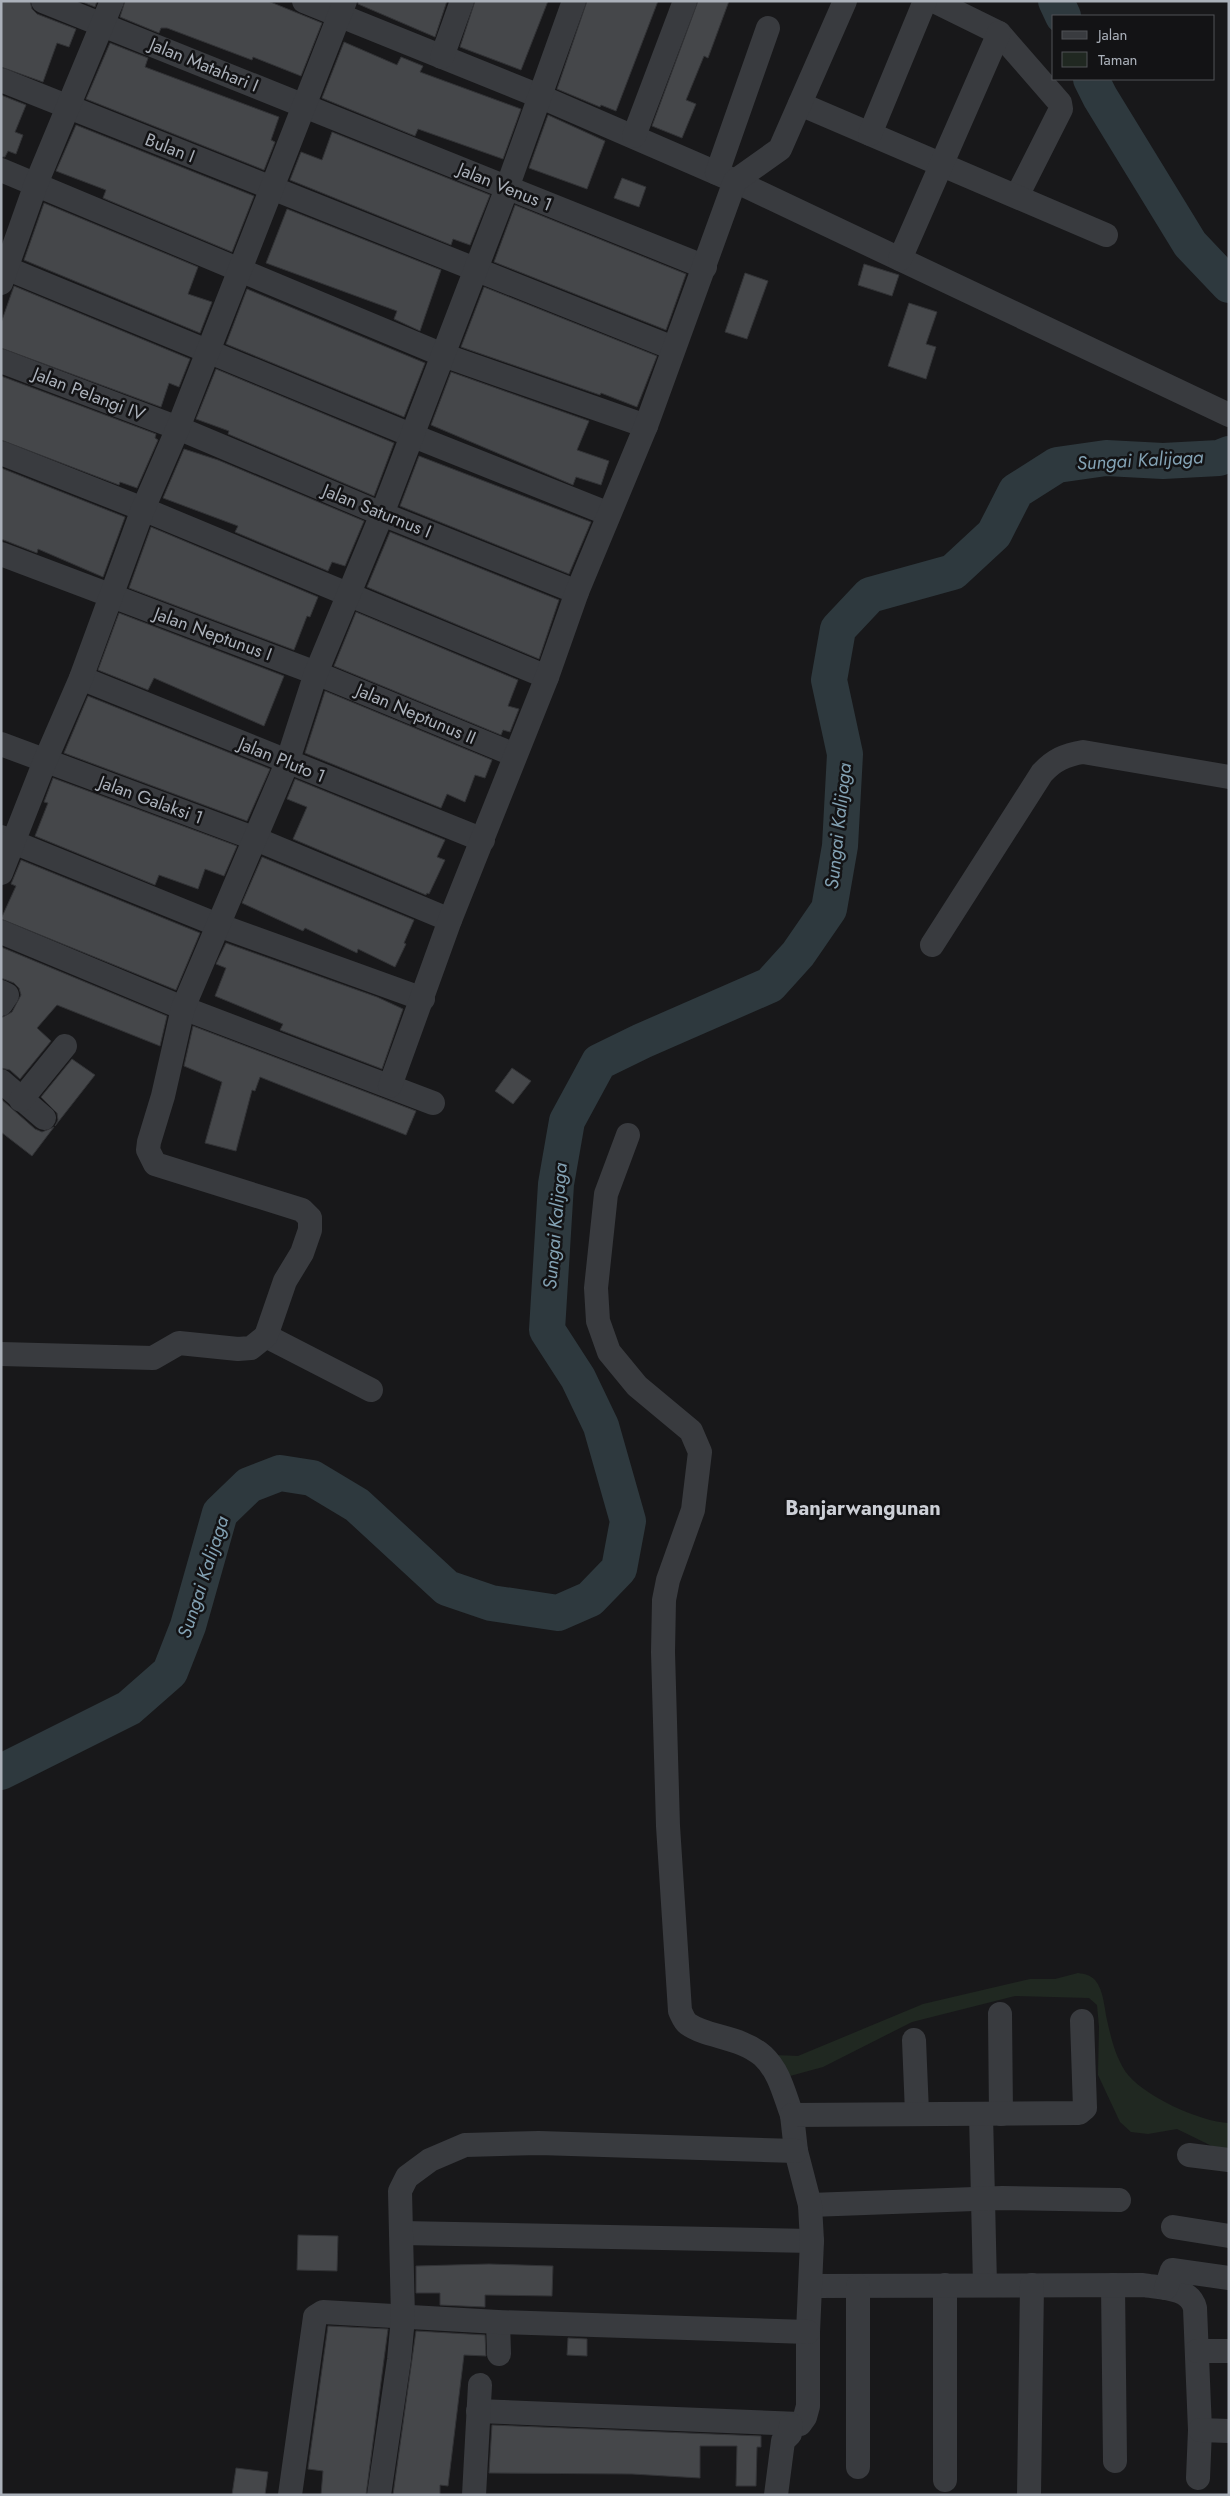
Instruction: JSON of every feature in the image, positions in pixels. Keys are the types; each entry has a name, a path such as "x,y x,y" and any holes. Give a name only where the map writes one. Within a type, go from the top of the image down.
{"street":[{"name":"Jalan Matahari I","path":"43,1 305,107"},
{"path":"112,1 36,184 3,272 207,350 411,435 609,514"},
{"path":"304,1 342,8 442,57 634,136 726,177 1228,414"},
{"path":"442,57 462,1"},
{"path":"1,1354 153,1358 179,1343 251,1348 266,1336 284,1281 302,1253 310,1230 310,1218 302,1210 155,1164 150,1158 149,1142 163,1096 183,1008 287,763 316,673 382,514 442,354 508,188 574,1"},
{"path":"634,136 685,1"},
{"path":"726,177 780,149 844,1"},
{"path":"870,134 925,1"},
{"path":"934,1 998,33 1060,103 1061,109 1017,196"},
{"path":"1,873 8,839 81,678 143,509 178,428 239,268 305,107 342,8"},
{"path":"390,1086 424,999 450,920 547,677 577,592 646,426 705,267 726,177 768,28"},
{"path":"900,259 998,33"},
{"name":"Bulan I","path":"1,80 674,348"},
{"path":"800,104 1106,235"},
{"name":"Jalan Venus 1","path":"305,107 705,267"},
{"path":"1,170 442,354 646,426"},
{"name":"Jalan Pelangi IV","path":"1,361 178,428"},
{"name":"Jalan Saturnus I","path":"178,428 382,514 577,592"},
{"path":"1,453 143,509 547,677"},
{"name":"Jalan Neptunus I","path":"1,554 316,673"},
{"name":"Jalan Neptunus II","path":"316,673 516,755"},
{"name":"Jalan Pluto 1","path":"81,678 287,763 483,840"},
{"name":"Jalan Galaksi 1","path":"1,744 256,839 450,920"},
{"path":"932,945 1042,773 1052,762 1065,755 1082,752 1229,777"},
{"path":"8,839 218,925 424,999"},
{"path":"1,932 183,1008 433,1103"},
{"path":"1,992 7,995 1,1004"},
{"path":"21,1100 65,1046"},
{"path":"1,1082 44,1118"},
{"path":"628,1135 606,1194 596,1288 598,1320 608,1352 637,1386 691,1431 700,1452 693,1510 668,1580 664,1600 663,1652 668,1826 680,2011 686,2023 697,2029 743,2044 762,2056 777,2073 792,2115 796,2151 810,2204 812,2241 808,2332 808,2406 805,2417 800,2424 791,2430 783,2441 776,2495"},
{"path":"266,1336 371,1390"},
{"path":"985,2285 984,2198 1000,2014"},
{"path":"792,2115 917,2113 1068,2115 1082,2112 1085,2108 1082,2021"},
{"path":"914,2040 917,2113"},
{"path":"379,2495 399,2360 403,2318 400,2192 407,2177 430,2160 465,2145 539,2143 796,2151"},
{"path":"1189,2155 1229,2160"},
{"path":"810,2204 984,2198 1119,2200"},
{"path":"1173,2227 1229,2236"},
{"path":"401,2233 812,2241"},
{"path":"1166,2288 1172,2270 1229,2278"},
{"path":"945,2285 945,2480"},
{"path":"1029,2495 1032,2285"},
{"path":"1113,2285 1115,2461"},
{"path":"811,2286 1143,2285 1176,2290 1193,2300 1200,2430 1198,2478"},
{"path":"858,2286 858,2467"},
{"path":"290,2495 315,2317 323,2312 498,2322 808,2332"},
{"path":"498,2322 499,2354"},
{"path":"1197,2351 1229,2351"},
{"path":"474,2495 480,2385"},
{"path":"478,2412 791,2430"},
{"path":"791,2430 796,2444 791,2495"},
{"path":"1200,2430 1229,2431"}],"green space":[{"path":"1078,1973 1093,1978 1098,1984 1114,2046 1125,2071 1144,2089 1172,2106 1203,2118 1229,2123 1229,2151 1220,2150 1177,2129 1148,2134 1131,2132 1120,2122 1098,2075 1099,2027 1097,2005 1089,1998 1015,1996 912,2022 823,2067 790,2076 775,2055 798,2056 923,2004 1030,1979 1055,1979"}],"building":[{"path":"1,1 30,1 32,9 37,14 76,29 69,47 57,43 43,82 1,67"},
{"path":"80,1 97,1 95,7"},
{"path":"125,1 268,1 322,23 301,76 253,57 252,60 167,28 161,28 159,33 120,17"},
{"path":"358,1 447,1 435,37 358,4"},
{"path":"475,1 548,1 521,70 460,47"},
{"path":"587,1 658,1 616,111 601,105 600,107 557,89"},
{"path":"698,1 729,1 708,58 704,56 686,100 696,104 682,138 652,126"},
{"path":"344,42 397,65 401,57 423,66 420,72 521,109 503,159 418,129 415,136 322,98"},
{"path":"110,43 148,58 145,67 279,117 271,140 275,142 264,170 86,99"},
{"path":"1,95 26,105 15,132 23,135 16,154 8,151 5,157 1,157"},
{"path":"548,115 605,141 587,189 529,168"},
{"path":"76,125 254,196 232,252 103,198 106,190 56,171"},
{"path":"332,132 490,195 470,245 453,239 451,245 290,180 301,152 322,160"},
{"path":"622,178 646,187 639,207 614,198"},
{"path":"44,203 198,267 188,294 212,302 200,333 24,260"},
{"path":"515,205 686,274 666,330 494,262"},
{"path":"287,209 441,270 420,331 394,319 397,311 266,263"},
{"path":"864,264 899,275 892,296 858,285"},
{"path":"745,273 768,281 747,339 725,332"},
{"path":"14,286 190,359 179,387 169,383 161,407 1,348 1,323"},
{"path":"484,287 657,356 637,407 601,393 600,395 461,347"},
{"path":"247,289 425,363 404,417 226,344"},
{"path":"909,303 937,312 926,344 936,347 926,379 888,366"},
{"path":"216,369 394,443 374,496 228,434 229,431 196,419"},
{"path":"451,372 589,421 577,450 609,461 601,485 576,477 573,485 431,425"},
{"path":"1,376 156,434 155,438 158,440 137,488 120,482 119,485 1,440"},
{"path":"184,449 218,460 364,521 345,566 332,562 328,571 235,532 238,526 163,498"},
{"path":"419,456 591,522 569,574 400,506"},
{"path":"1,468 125,517 103,577 38,549 37,553 1,539"},
{"path":"151,527 318,597 310,617 307,616 294,650 129,588"},
{"path":"390,532 559,600 539,659 367,587"},
{"path":"356,612 518,680 508,706 519,709 510,732 503,730 501,735 334,666"},
{"path":"119,613 284,676 264,726 154,678 148,690 98,670"},
{"path":"325,691 492,760 485,778 475,775 465,802 447,794 441,808 305,753"},
{"path":"88,696 270,769 247,821 64,753"},
{"path":"53,778 237,846 224,876 205,869 198,889 159,875 155,885 35,836 48,803 44,802"},
{"path":"295,779 445,840 437,857 445,860 429,894 427,893 426,895 293,839 307,807 287,799"},
{"path":"262,857 414,920 404,943 406,944 395,967 358,949 357,953 305,928 303,931 242,903"},
{"path":"21,860 200,933 176,990 1,919 16,886 11,884"},
{"path":"226,943 377,997 403,1009 382,1069 280,1030 283,1024 215,996 226,968 216,964"},
{"path":"1,947 167,1016 160,1046 57,1005 37,1028 51,1041 20,1079 10,1070 1,1068 1,1018 12,1012 21,995 19,988 14,983 1,978"},
{"path":"193,1026 416,1111 406,1135 260,1077 255,1091 252,1090 236,1151 205,1143 222,1082 184,1066"},
{"path":"72,1059 95,1075 55,1126 58,1120 57,1113 41,1097"},
{"path":"512,1068 531,1081 513,1104 495,1091"},
{"path":"1,1099 35,1129 42,1132 54,1127 32,1156 1,1132"},
{"path":"298,2235 338,2236 337,2271 297,2270"},
{"path":"489,2264 553,2266 552,2296 485,2295 485,2307 440,2305 440,2293 416,2293 416,2266"},
{"path":"328,2326 388,2329 366,2495 321,2495 323,2471 308,2469"},
{"path":"416,2331 485,2335 486,2356 464,2355 448,2486 440,2485 440,2495 393,2495"},
{"path":"568,2338 587,2339 587,2356 567,2355"},
{"path":"492,2425 761,2436 761,2447 757,2447 756,2486 736,2486 737,2446 700,2446 700,2478 632,2474 489,2473"},
{"path":"236,2468 268,2472 265,2495 232,2495"}],"waterway":[{"name":"Sungai Kalijaga","path":"1056,1 1063,15"},
{"name":"Sungai Kalijaga","path":"1092,80 1190,244 1229,285"},
{"name":"Sungai Kalijaga","path":"1,1772 129,1708 170,1672 188,1626 220,1513 249,1485 280,1473 312,1478 357,1505 447,1588 491,1603 558,1613 590,1599 619,1569 628,1521 601,1426 578,1378 547,1330 556,1184 567,1121 599,1062 770,985 798,954 829,909 840,846 845,754 829,680 838,629 870,595 953,572 994,534 1016,491 1057,465 1106,458 1163,461 1219,458 1229,454"}],"district":[{"name":"Banjarwangunan","path":"863,1508"}]}
